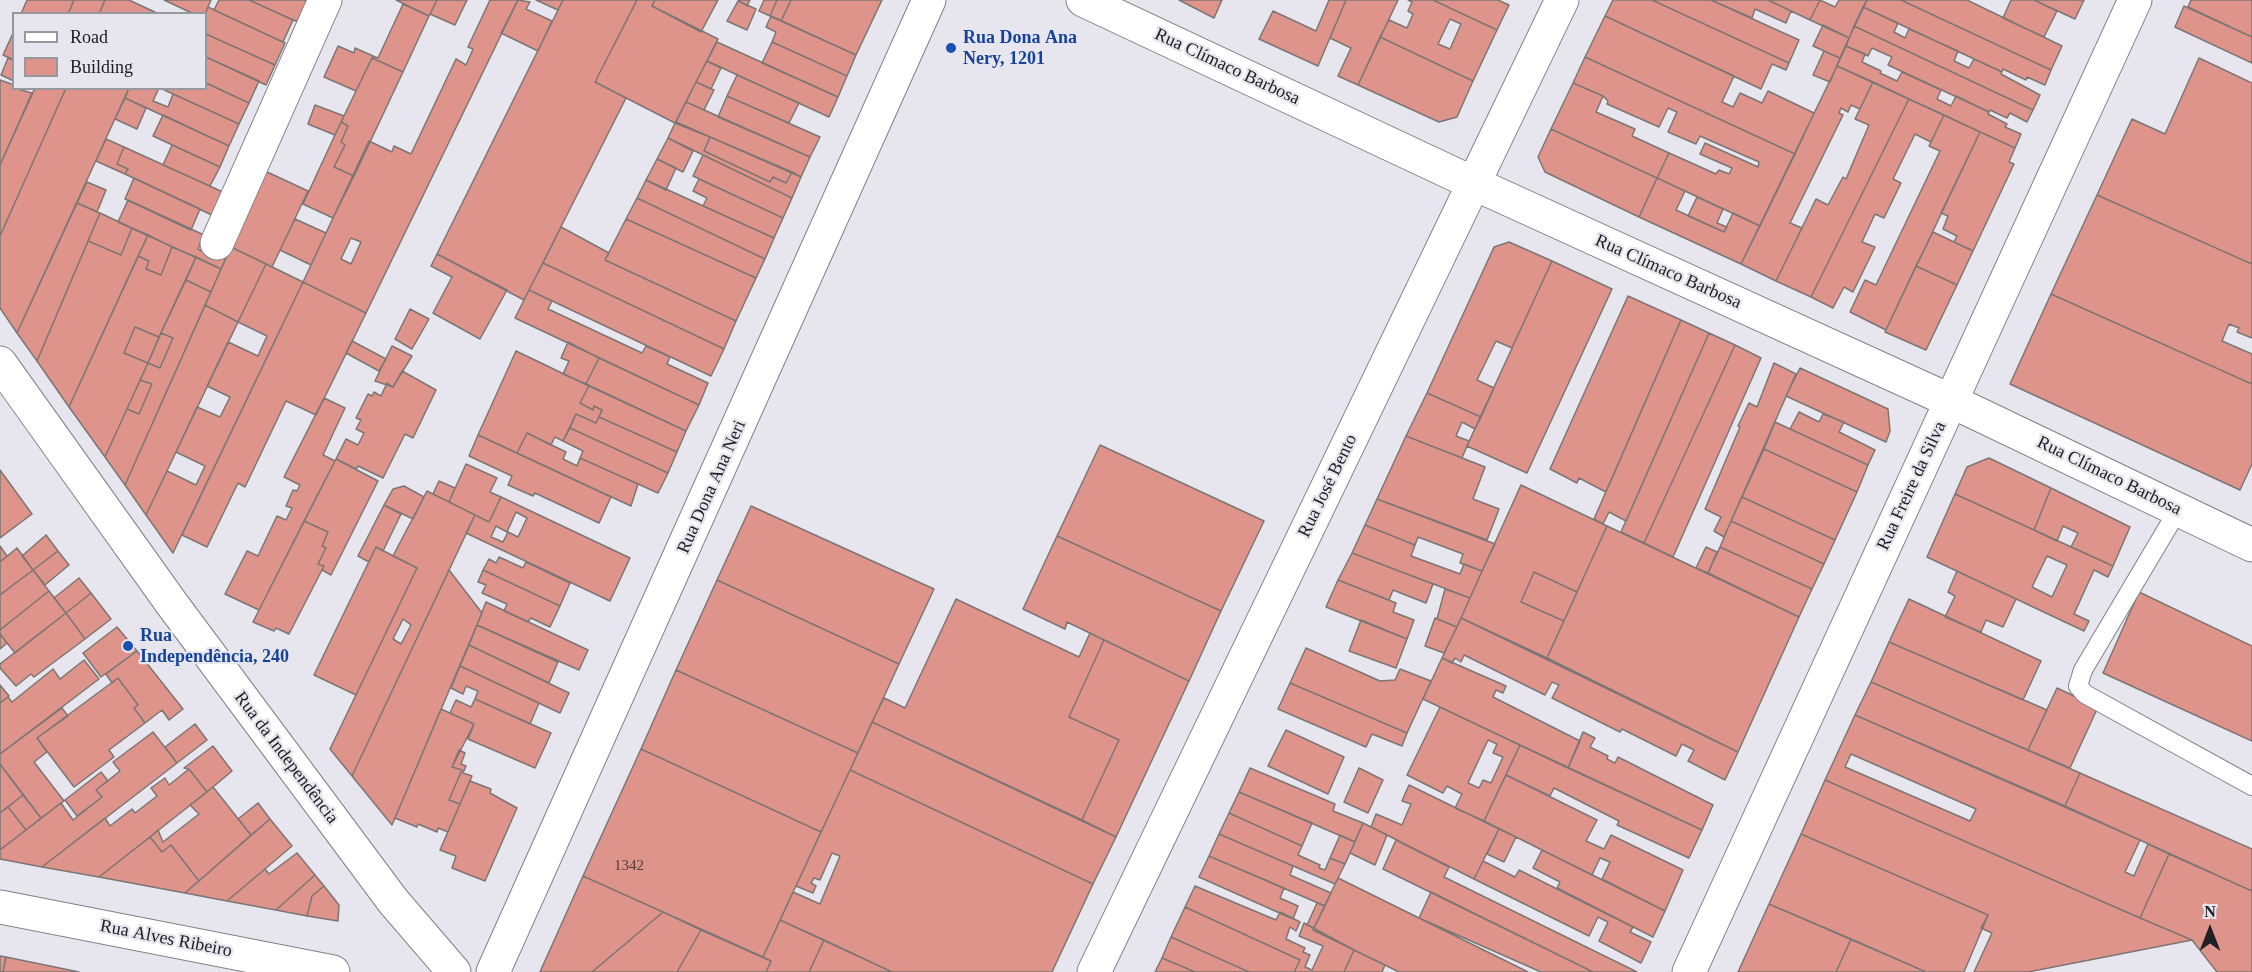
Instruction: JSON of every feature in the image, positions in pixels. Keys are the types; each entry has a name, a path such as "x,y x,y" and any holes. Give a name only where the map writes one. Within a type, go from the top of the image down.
{"street":[{"path":"217,243 325,0"},
{"name":"Rua Dona Ana Neri","path":"493,972 929,0"},
{"name":"Rua Clímaco Barbosa","path":"1083,0 1475,184 1951,401 2252,544"},
{"name":"Rua José Bento","path":"1094,972 1562,0"},
{"name":"Rua Freire da Silva","path":"1689,972 2135,0"},
{"name":"Rua da Independência","path":"0,363 172,604 386,891 454,972"},
{"name":"Rua Alves Ribeiro","path":"0,907 333,972"}],"lane":[{"path":"2178,510 2083,670 2078,686 2085,694 2252,786"}],"building":[{"path":"27,0 74,0 69,12 22,12"},
{"path":"74,0 105,0 100,12 69,12"},
{"path":"105,0 129,0 155,12 100,12"},
{"path":"164,0 211,0 206,12 190,12"},
{"path":"219,0 249,0 293,20 283,42 214,10"},
{"path":"249,0 304,0 310,2 300,23"},
{"path":"396,0 437,0 429,16"},
{"path":"437,0 467,0 455,25 430,14"},
{"path":"490,0 518,0 366,313 303,282 369,141 392,152 394,146 411,154 456,59 466,65 473,49 468,47","holes":["351,238 361,242 351,264 341,259"]},
{"path":"518,0 530,2 526,9 552,21 538,51 501,33"},
{"path":"536,0 563,0 558,10"},
{"path":"563,0 637,0 595,82 626,98 524,300 437,254"},
{"path":"637,0 655,0 652,6 718,39 675,123 595,82"},
{"path":"655,0 718,0 701,32 652,6"},
{"path":"738,0 750,0 747,6"},
{"path":"764,0 777,0 770,16 759,11"},
{"path":"777,0 791,0 781,21 770,16"},
{"path":"791,0 882,0 856,55 781,21"},
{"path":"1179,0 1222,0 1214,18"},
{"path":"1329,0 1346,0 1318,66 1259,39 1273,11 1316,31"},
{"path":"1346,0 1398,0 1358,85 1338,76 1351,48 1330,38"},
{"path":"1408,0 1433,0 1497,30 1473,81 1380,37 1389,20 1407,28 1413,14 1408,11 1412,2","holes":["1450,19 1461,24 1450,49 1438,44"]},
{"path":"1433,0 1498,0 1509,5 1497,30"},
{"path":"1613,0 1652,0 1789,63 1786,70 1772,64 1761,89 1605,16"},
{"path":"1652,0 1711,0 1799,40 1789,63"},
{"path":"1711,0 1768,0 1791,11 1786,23 1755,9 1752,18"},
{"path":"1768,0 1820,0 1810,20"},
{"path":"1820,0 1835,7 1839,0 1867,0 1849,38 1810,20"},
{"path":"1867,0 1901,0 2051,70 2045,85 2027,77 2026,80 2003,69 2002,72 1863,7"},
{"path":"1901,0 1967,0 2062,46 2051,70"},
{"path":"2011,0 2034,0 2057,11 2044,37 2003,18"},
{"path":"2034,0 2084,0 2075,19"},
{"path":"2191,0 2252,0 2252,37 2188,7"},
{"path":"738,1 756,9 747,30 727,21"},
{"path":"403,4 429,16 403,72 372,58 373,56 378,58"},
{"path":"2184,6 2252,37 2252,63 2175,27"},
{"path":"208,7 285,43 275,65 207,34 206,12"},
{"path":"1863,7 1898,23 1894,32 1905,38 1909,29 1958,51 1954,61 1969,68 1974,59 2002,72 2001,74 2040,95 2033,110 1854,26"},
{"path":"771,16 856,55 847,76 772,42 776,32 766,27"},
{"path":"1605,16 1734,76 1722,102 1733,107 1740,93 1762,103 1768,91 1814,113 1795,154 1585,57"},
{"path":"1823,25 1849,38 1840,58 1813,46"},
{"path":"1854,26 2033,110 2027,122 2010,113 2007,118 1990,110 1989,112 1888,65 1892,57 1872,48 1868,56 1846,46"},
{"path":"207,34 275,65 266,85 207,57"},
{"path":"12,35 12,59 3,55"},
{"path":"1380,37 1473,81 1457,117 1439,122 1358,85"},
{"path":"717,42 838,97 829,117 707,61"},
{"path":"772,42 847,76 838,97 762,63"},
{"path":"338,46 354,53 355,48 373,56 356,91 324,77"},
{"path":"1846,46 1865,54 1862,62 1897,81 1902,72 1941,90 1937,99 1951,106 1956,96 1989,112 1988,114 2007,124 2005,127 2021,134 2015,148 1837,66"},
{"path":"1824,51 1840,58 1830,82 1813,75"},
{"path":"207,57 259,81 249,103 207,83"},
{"path":"1585,57 1795,154 1760,226 1657,178 1669,153 1716,174 1719,170 1729,174 1732,168 1700,154 1705,143 1758,167 1759,162 1700,136 1696,144 1668,132 1677,112 1668,108 1659,127 1607,104 1608,101 1603,96 1573,83"},
{"path":"8,58 12,59 12,80 1,75"},
{"path":"372,58 403,72 354,176 334,167 345,145 341,142 348,126 341,122"},
{"path":"2199,58 2252,83 2252,264 2097,195 2132,119 2165,134"},
{"path":"707,61 721,68 711,89 696,82"},
{"path":"1837,66 1873,82 1860,109 1851,105 1848,112 1841,108 1839,113 1843,115 1790,223 1802,228 1776,281 1741,264"},
{"path":"737,75 799,103 789,123 727,96"},
{"path":"0,80 12,84 12,90 32,93 0,165"},
{"path":"696,82 714,90 704,110 686,102"},
{"path":"1873,82 1909,99 1811,297 1776,281 1816,199 1828,205 1843,177 1846,179 1869,125 1855,119"},
{"path":"207,83 249,103 239,124 164,90 207,90"},
{"path":"1573,83 1603,96 1596,112 1635,129 1632,136 1669,153 1657,178 1551,129"},
{"path":"34,90 65,90 0,236 0,165"},
{"path":"65,90 128,90 17,333 0,308 0,236"},
{"path":"128,90 158,90 153,101 168,107 173,94 239,124 229,146 125,98"},
{"path":"727,96 820,137 810,157 718,117"},
{"path":"125,98 146,108 137,129 115,119"},
{"path":"1909,99 1944,115 1931,142 1915,134 1893,179 1901,183 1884,218 1875,214 1862,242 1875,247 1853,292 1844,287 1833,308 1811,297"},
{"path":"686,102 810,157 801,177 676,122"},
{"path":"315,105 344,116 335,135 308,124"},
{"path":"163,115 229,146 220,167 153,136"},
{"path":"1944,115 1980,132 1886,330 1850,312 1865,280 1876,285 1940,151 1929,146"},
{"path":"341,122 348,126 341,142 345,145 334,167 354,176 333,218 303,204"},
{"path":"675,123 710,137 704,151 770,182 773,177 786,183 792,172 801,177 792,198 668,138"},
{"path":"1551,129 1657,178 1639,217 1545,172 1538,157"},
{"path":"1980,132 2015,148 2009,162 2014,164 1973,251 1954,242 1957,236 1943,229 1948,216 1941,213"},
{"path":"710,137 792,172 786,183 773,177 770,182 704,151"},
{"path":"668,138 693,151 683,172 657,159"},
{"path":"106,139 124,147 117,164 128,169 125,174 96,161"},
{"path":"172,145 220,167 210,186 163,165"},
{"path":"124,147 225,193 214,216 125,174 128,169 117,164"},
{"path":"703,155 792,198 783,218 693,176"},
{"path":"657,159 676,168 666,190 646,180"},
{"path":"265,171 308,191 272,267 231,247"},
{"path":"134,178 200,209 191,230 125,199"},
{"path":"1657,178 1685,191 1676,210 1724,232 1733,213 1760,226 1741,264 1639,217"},
{"path":"699,179 783,218 774,238 703,206 707,198 693,191"},
{"path":"646,180 774,238 765,259 637,198"},
{"path":"87,182 106,190 97,212 77,203"},
{"path":"2097,195 2252,264 2252,338 2237,332 2239,328 2229,324 2222,341 2252,354 2252,384 2051,294"},
{"path":"1697,197 1723,209 1717,223 1727,227 1724,232 1688,216"},
{"path":"637,198 765,259 756,278 626,219"},
{"path":"128,200 204,235 198,249 207,253 228,253 221,269 118,222"},
{"path":"77,203 100,213 37,361 17,333"},
{"path":"100,213 132,228 121,255 88,241"},
{"path":"295,219 326,233 311,265 280,250"},
{"path":"626,219 756,278 736,321 605,260"},
{"path":"561,227 609,253 605,260 736,321 724,349 543,263"},
{"path":"132,228 148,235 69,407 37,361 88,241 121,255"},
{"path":"1933,232 1973,251 1957,285 1916,266"},
{"path":"148,235 172,247 161,275 146,269 149,261 138,256"},
{"path":"1509,242 1552,261 1512,348 1496,341 1477,380 1494,388 1481,417 1427,393 1494,247"},
{"path":"172,247 196,257 159,337 135,327 124,353 148,363 105,457 69,407 138,256 149,261 146,269 161,275"},
{"path":"231,247 266,264 238,322 205,305"},
{"path":"437,254 507,290 480,339 433,313 452,277 431,266"},
{"path":"196,257 221,269 211,292 186,280"},
{"path":"1552,261 1612,289 1527,473 1467,446"},
{"path":"543,263 724,349 711,376 529,290"},
{"path":"266,264 303,282 173,553 146,515 167,471 196,485 205,466 176,452 197,407 220,417 230,397 207,386 228,342 258,356 267,336 238,322"},
{"path":"1916,266 1957,285 1926,350 1885,332"},
{"path":"186,280 211,292 125,485 105,457 127,409 139,414 152,384 140,380 148,363 160,368 173,338 161,333"},
{"path":"303,282 366,313 316,415 286,401 245,487 238,483 207,547 182,535"},
{"path":"529,290 552,301 548,309 642,353 646,346 670,357 667,364 708,383 699,405 515,318"},
{"path":"2051,294 2252,384 2252,464 2240,490 2010,384"},
{"path":"1628,296 1681,320 1606,492 1579,478 1577,483 1550,469"},
{"path":"205,305 238,322 146,515 125,485"},
{"path":"410,309 429,319 412,349 395,339"},
{"path":"1681,320 1709,333 1626,521 1609,512 1603,524 1594,519"},
{"path":"135,327 159,337 148,363 124,353"},
{"path":"161,333 173,338 160,368 148,363"},
{"path":"1709,333 1735,345 1644,543 1621,532"},
{"path":"352,341 386,359 379,371 346,353"},
{"path":"568,342 599,358 586,384 563,374 569,361 561,358"},
{"path":"1735,345 1761,358 1673,557 1644,543"},
{"path":"392,346 412,356 393,387 375,381"},
{"path":"516,351 589,386 580,403 593,410 594,406 602,410 596,423 576,414 563,441 555,437 551,445 527,433 517,453 478,435"},
{"path":"599,358 699,405 686,431 586,384"},
{"path":"1774,363 1796,374 1724,537 1714,531 1721,517 1705,509 1740,427 1738,426 1749,403 1757,407"},
{"path":"1800,368 1888,409 1890,431 1886,442 1786,396"},
{"path":"402,371 436,390 413,438 405,434 383,478 336,459 346,439 358,445 364,433 356,429 361,420 356,418 368,394 372,396 374,392 381,396 387,383 393,387"},
{"path":"140,380 152,384 139,414 127,409"},
{"path":"589,386 686,431 677,452 599,417 602,410 594,406 593,410 580,403"},
{"path":"1427,393 1481,417 1475,429 1462,422 1456,436 1469,441 1462,458 1406,436"},
{"path":"324,398 345,408 323,455 335,461 259,610 225,594 247,551 258,556 277,516 286,520 292,508 286,506 293,490 297,491 300,485 284,477"},
{"path":"1799,412 1819,422 1823,414 1844,422 1839,432 1875,450 1868,465 1790,429"},
{"path":"576,414 596,423 599,417 677,452 668,473 570,428"},
{"path":"1775,422 1868,465 1857,492 1764,449"},
{"path":"570,428 668,473 658,493 580,458 583,451 563,441"},
{"path":"527,433 566,452 563,459 577,466 580,458 638,484 631,506 517,453"},
{"path":"478,435 611,497 599,523 535,493 533,496 508,485 512,476 469,456"},
{"path":"1406,436 1485,467 1473,499 1499,509 1487,540 1377,499"},
{"path":"1100,445 1264,521 1221,611 1057,536"},
{"path":"1764,449 1857,492 1835,540 1742,497"},
{"path":"1989,458 2051,488 2034,530 1955,494 1967,467"},
{"path":"336,459 378,481 331,575 322,570 324,566 318,564 326,548 322,546 328,532 304,521"},
{"path":"466,464 497,478 490,492 501,497 489,522 449,502"},
{"path":"0,470 32,514 0,538"},
{"path":"439,481 455,488 449,502 433,494"},
{"path":"1521,485 1607,526 1577,592 1534,572 1521,602 1564,621 1547,658 1461,618"},
{"path":"404,486 424,497 413,519 384,505 393,489"},
{"path":"2051,488 2130,527 2113,566 2071,547 2078,533 2063,526 2057,541 2034,530"},
{"path":"427,491 475,515 352,776 330,749 417,568 393,556","holes":["403,619 411,625 401,644 393,639"]},
{"path":"1955,494 2113,566 2108,577 2094,570 2074,614 2089,621 2084,631 1927,557","holes":["2047,556 2067,565 2052,597 2032,587"]},
{"path":"501,497 630,558 610,601 466,533 475,515 489,522","holes":["516,512 527,518 518,537 508,532 503,542 491,537 496,526 507,532"]},
{"path":"1742,497 1835,540 1824,564 1731,521"},
{"path":"1377,499 1495,544 1482,571 1460,563 1463,554 1418,537 1415,545 1365,525"},
{"path":"384,505 401,514 383,551 376,547 369,562 358,556"},
{"path":"751,506 934,589 899,664 717,580"},
{"path":"304,521 328,532 322,546 326,548 318,564 324,566 289,634 276,628 274,631 253,622"},
{"path":"1731,521 1824,564 1812,589 1720,547"},
{"path":"1365,525 1415,545 1411,556 1460,574 1464,564 1482,571 1470,598 1352,553"},
{"path":"1607,526 1799,617 1738,752 1547,658"},
{"path":"46,535 58,551 33,570 22,556"},
{"path":"1057,536 1221,611 1189,681 1067,622 1065,629 1023,609"},
{"path":"0,546 7,556 0,562"},
{"path":"376,547 417,568 356,695 314,675"},
{"path":"1706,547 1717,552 1708,573 1696,568"},
{"path":"1720,547 1812,589 1799,617 1708,573"},
{"path":"17,548 33,570 0,595 0,562"},
{"path":"58,551 69,565 45,585 33,570"},
{"path":"1352,553 1433,584 1426,603 1393,590 1389,600 1338,580"},
{"path":"499,557 523,568 526,562 570,583 560,606 483,570 489,559 496,563"},
{"path":"33,570 49,591 0,630 0,595"},
{"path":"449,570 482,613 392,825 352,776"},
{"path":"483,570 560,606 550,627 531,618 528,622 504,611 507,604 482,593 486,585 478,582"},
{"path":"1957,571 2016,599 2003,627 1986,620 1981,632 1945,617 1955,596 1948,592"},
{"path":"1534,572 1577,592 1564,621 1521,602"},
{"path":"79,578 91,593 66,613 54,598"},
{"path":"717,580 899,664 858,753 676,670"},
{"path":"1338,580 1396,603 1393,612 1414,620 1407,639 1326,607"},
{"path":"1445,589 1470,598 1457,627 1437,619"},
{"path":"49,591 66,613 15,653 0,634 0,630"},
{"path":"2139,592 2252,646 2252,741 2103,673"},
{"path":"91,593 111,619 85,639 66,613"},
{"path":"956,599 1079,657 1090,633 1104,640 1069,717 1119,740 1082,820 872,722 884,698 905,708"},
{"path":"1909,599 2041,661 2023,700 1889,642"},
{"path":"486,602 588,650 579,670 477,625"},
{"path":"66,613 85,639 34,677 31,674 16,686 0,668 0,664"},
{"path":"1435,618 1457,627 1444,653 1425,646"},
{"path":"1461,618 1738,752 1725,780 1688,761 1694,750 1682,744 1676,756 1622,729 1620,732 1552,698 1559,685 1552,682 1545,695 1464,655 1461,662 1455,658 1452,663 1442,658"},
{"path":"1361,620 1407,639 1396,668 1349,651"},
{"path":"477,625 558,662 549,683 469,645"},
{"path":"117,627 137,651 101,677 83,653"},
{"path":"0,634 7,643 0,649"},
{"path":"1104,640 1189,681 1116,837 1082,820 1119,740 1069,717"},
{"path":"1889,642 2047,710 2028,750 1871,682"},
{"path":"469,645 569,693 560,713 460,666"},
{"path":"1306,648 1380,681 1395,680 1400,669 1431,681 1407,733 1290,683"},
{"path":"137,651 183,709 169,720 162,710 145,723 134,708 138,705 118,678 112,683 106,674"},
{"path":"1442,658 1506,686 1503,693 1496,690 1493,697 1580,741 1568,768 1423,699"},
{"path":"84,660 99,679 0,754 0,703 8,697 12,702 53,669 60,679"},
{"path":"460,666 539,703 530,724 475,699 478,691 466,686 463,694 451,688"},
{"path":"676,670 858,753 821,832 641,749"},
{"path":"118,678 138,705 134,708 145,723 109,750 114,757 74,787 37,738"},
{"path":"1871,682 2080,773 2065,806 1855,715"},
{"path":"1290,683 1407,733 1402,746 1372,734 1366,747 1278,709"},
{"path":"0,685 9,696 0,703"},
{"path":"2057,688 2098,707 2070,768 2028,750"},
{"path":"475,699 551,733 535,768 468,739 474,724 450,713 456,700 471,707"},
{"path":"1440,707 1520,745 1484,821 1455,808 1462,794 1447,786 1443,793 1407,775","holes":["1488,740 1497,744 1493,753 1503,757 1491,783 1483,780 1479,788 1468,783"]},
{"path":"62,708 68,716 37,738 47,752 34,762 64,801 41,818 0,764 0,754"},
{"path":"441,709 474,724 452,767 462,770 449,800 460,804 448,832 438,828 437,832 418,824 417,827 395,818"},
{"path":"1855,715 2140,840 2125,872 2134,876 2148,844 2169,854 2140,918 1825,780","holes":["1851,754 1976,809 1970,821 1845,767"]},
{"path":"872,722 1116,837 1093,884 850,770"},
{"path":"195,724 207,740 177,763 165,747"},
{"path":"1286,730 1344,757 1328,794 1268,766"},
{"path":"153,732 177,763 42,867 0,859 0,850 61,803 73,820 102,797 96,790 120,771 113,762"},
{"path":"1583,732 1595,738 1590,747 1608,756 1607,759 1615,763 1618,757 1713,805 1702,830 1568,768"},
{"path":"1520,745 1702,830 1689,858 1617,825 1619,821 1554,788 1550,796 1506,775"},
{"path":"213,746 232,771 207,792 189,769 184,768"},
{"path":"641,749 821,832 763,957 583,876"},
{"path":"459,750 465,753 461,764 466,766 463,773 472,776 460,804 449,800 462,770 452,767"},
{"path":"0,764 23,795 0,813"},
{"path":"1250,768 1335,804 1333,811 1363,823 1355,842 1239,792"},
{"path":"1359,768 1383,780 1368,813 1344,802"},
{"path":"189,769 207,792 99,877 42,867 105,818 110,826 132,809 135,813 157,796 151,788 165,778 169,785"},
{"path":"850,770 1093,884 1052,972 892,972 780,920 793,892 820,904 840,856 832,853 820,880 814,878 811,883 816,886 813,893 796,886"},
{"path":"101,772 108,781 96,790 102,797 77,816 65,800"},
{"path":"2080,773 2252,849 2252,891 2065,806"},
{"path":"1506,775 1597,820 1586,841 1604,849 1611,835 1683,870 1665,911 1602,879 1610,862 1600,858 1592,875 1484,821"},
{"path":"1825,780 2192,940 2028,972 1974,972 1992,933 1981,928 1988,915 1801,834"},
{"path":"470,781 491,789 490,793 517,808 485,881 452,868 456,856 440,850"},
{"path":"1409,785 1499,829 1474,879 1371,827 1376,814 1402,825 1411,804 1402,801"},
{"path":"213,787 251,835 199,881 171,845 162,852 150,837 158,830 163,842 199,814 190,805"},
{"path":"1239,792 1312,823 1302,846 1229,813"},
{"path":"23,795 41,818 26,830 8,807"},
{"path":"258,803 270,819 251,835 238,819"},
{"path":"8,807 26,830 0,850 0,813"},
{"path":"1229,813 1302,846 1298,855 1320,865 1319,868 1325,870 1330,858 1345,864 1335,884 1219,834"},
{"path":"270,819 292,846 227,901 185,893"},
{"path":"1363,823 1387,835 1375,865 1350,853"},
{"path":"1499,829 1516,837 1504,862 1487,854"},
{"path":"1219,834 1293,866 1290,875 1331,893 1325,906 1209,856"},
{"path":"1801,834 1988,915 1964,972 1926,972 1769,904"},
{"path":"1340,835 1355,842 1345,864 1330,858"},
{"path":"150,837 162,852 171,845 199,881 185,893 99,877"},
{"path":"1396,840 1449,867 1444,877 1637,972 1593,972 1383,869"},
{"path":"1542,850 1665,911 1653,937 1557,888 1560,882 1533,868"},
{"path":"297,853 315,875 276,910 227,901 265,869 269,874"},
{"path":"2169,854 2252,891 2252,972 2217,972 2192,940 2140,918"},
{"path":"1209,856 1284,888 1280,898 1298,906 1293,919 1199,877"},
{"path":"1483,861 1515,877 1519,870 1633,927 1630,932 1651,942 1641,963 1599,941 1608,922 1598,917 1589,936 1474,879"},
{"path":"315,875 324,886 312,896 307,916 276,910"},
{"path":"583,876 663,912 592,972 540,972"},
{"path":"1338,878 1528,972 1399,972 1313,930"},
{"path":"324,886 339,905 338,921 307,916 312,896"},
{"path":"1195,886 1276,920 1280,912 1300,922 1296,931 1290,927 1286,939 1305,948 1303,952 1310,955 1305,967 1312,970 1323,946 1299,936 1304,923 1354,950 1344,972 1294,972 1300,960 1185,907"},
{"path":"1431,892 1593,972 1541,972 1419,918"},
{"path":"1317,903 1325,906 1314,928 1307,925"},
{"path":"1769,904 1851,939 1836,972 1738,972"},
{"path":"1185,907 1300,960 1294,972 1249,972 1171,937"},
{"path":"663,912 701,930 677,972 592,972"},
{"path":"780,920 824,940 809,972 766,972 771,961 763,957"},
{"path":"701,930 771,961 766,972 677,972"},
{"path":"1171,937 1249,972 1195,972 1162,958"},
{"path":"1851,939 1926,972 1836,972"},
{"path":"824,940 892,972 809,972"},
{"path":"1354,950 1385,965 1382,972 1344,972"},
{"path":"0,956 6,957 3,972 0,972"},
{"path":"6,957 79,972 3,972"},
{"path":"1162,958 1195,972 1155,972"}],"place":[{"name":"Rua Dona Ana Nery, 1201","path":"951,48"},
{"name":"Rua Independência, 240","path":"128,646"}]}
